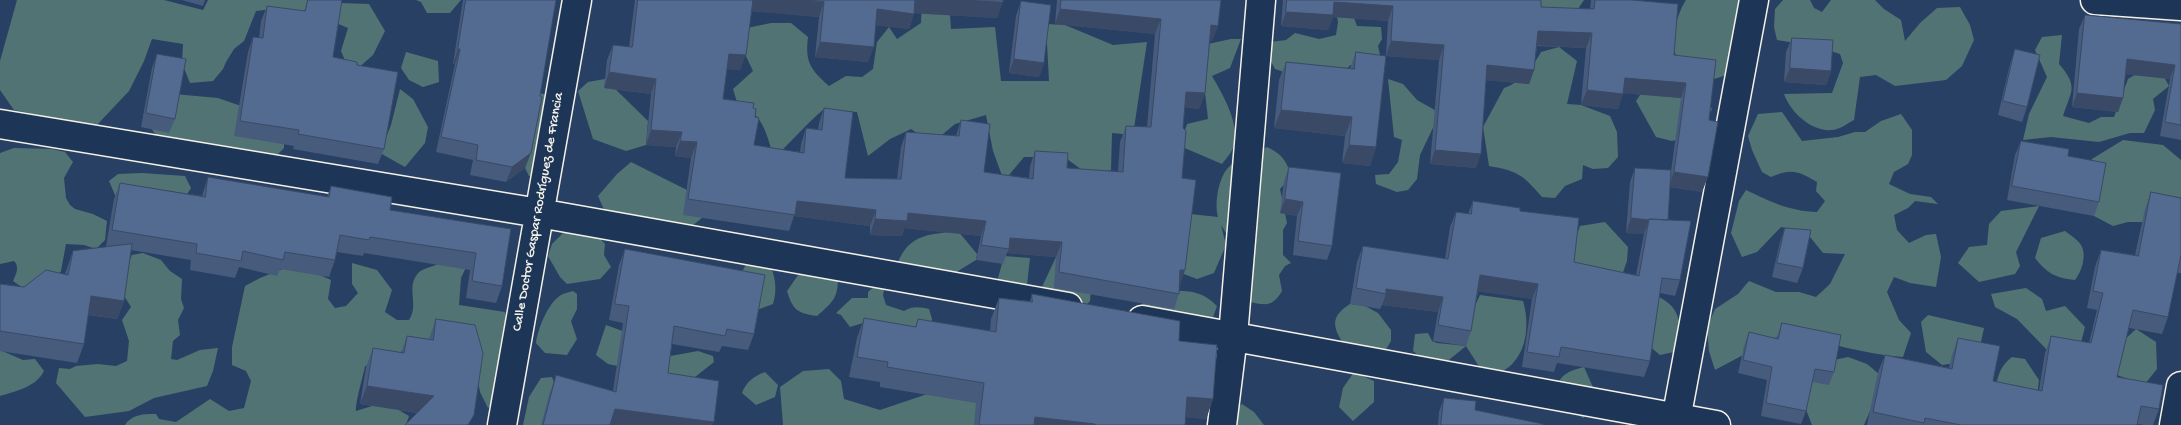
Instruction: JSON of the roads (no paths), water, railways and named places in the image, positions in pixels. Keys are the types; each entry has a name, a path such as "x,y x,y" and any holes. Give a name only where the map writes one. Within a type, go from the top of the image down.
{"street":[{"name":"Calle Doctor Gaspar Rodríguez de Francia","path":"502,425 577,0"},
{"path":"1222,425 1232,336 1261,0"},
{"path":"1676,421 1754,0"},
{"path":"2095,0 2181,6"},
{"path":"0,124 539,213 1232,336 1676,421 1716,425"},
{"path":"2174,425 2181,386"}]}
